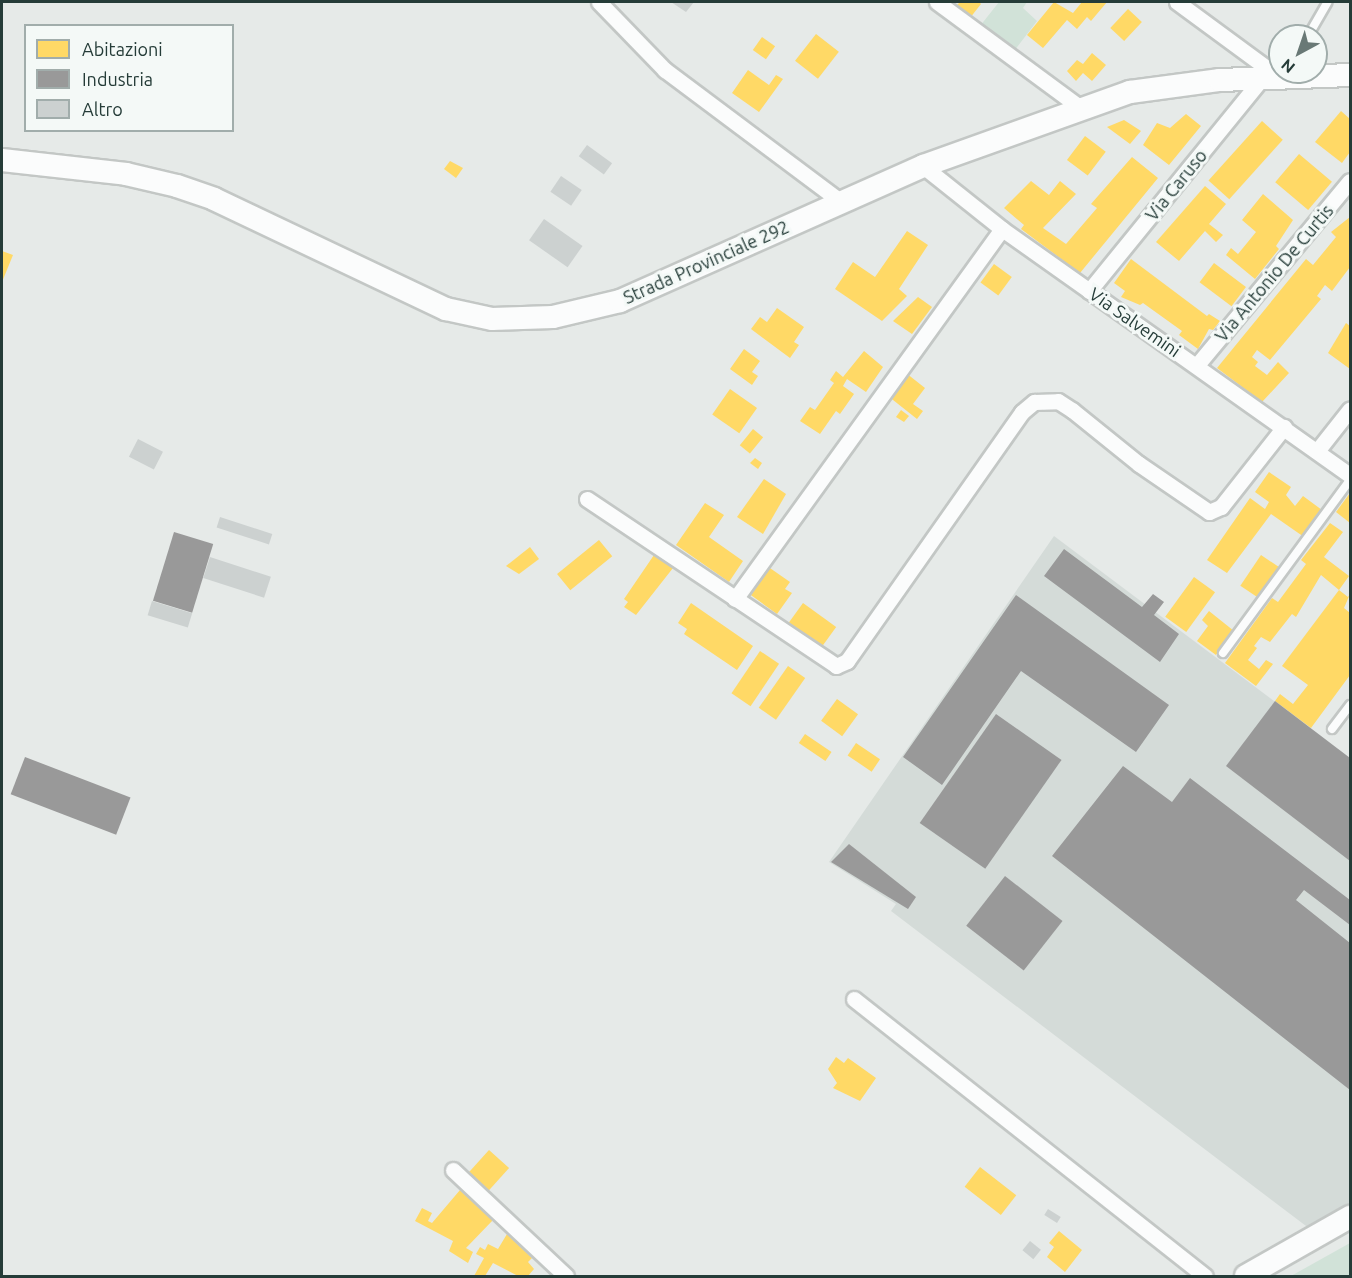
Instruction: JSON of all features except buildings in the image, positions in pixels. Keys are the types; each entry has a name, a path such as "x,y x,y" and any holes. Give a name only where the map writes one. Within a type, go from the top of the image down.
{"street":[{"path":"598,2 665,70 840,201"},
{"path":"937,2 1082,109"},
{"path":"1177,2 1268,68"},
{"name":"Strada Provinciale 292","path":"1328,75 1350,75"},
{"name":"Strada Provinciale 292","path":"2,160 126,174 177,186 214,199 446,309 492,319 553,317 620,301 840,201 923,166 1130,92 1268,77"},
{"name":"Via Caruso","path":"1089,291 1272,84"},
{"name":"Via Salvemini","path":"923,166 1002,229 1350,475"},
{"name":"Via Antonio De Curtis","path":"1197,365 1350,181"},
{"path":"735,599 1002,229"},
{"path":"587,499 830,664 842,665 1022,412 1034,402 1058,401 1139,464 1209,512 1221,507 1284,427"},
{"path":"1317,451 1350,409"},
{"path":"854,999 1205,1276"},
{"path":"453,1170 566,1276"},
{"path":"1246,1276 1273,1268 1350,1217"}],"lane":[{"path":"1315,24 1329,2"},
{"path":"1223,653 1350,480"},
{"path":"1332,729 1350,705"}],"shaded area":[{"path":"1054,536 1350,758 1350,1205 1310,1229 891,911 896,904 829,862"}],"green space":[{"path":"999,2 1027,2 1023,8 1037,21 1014,51 980,26"},
{"path":"1350,1243 1350,1276 1291,1276"}]}
